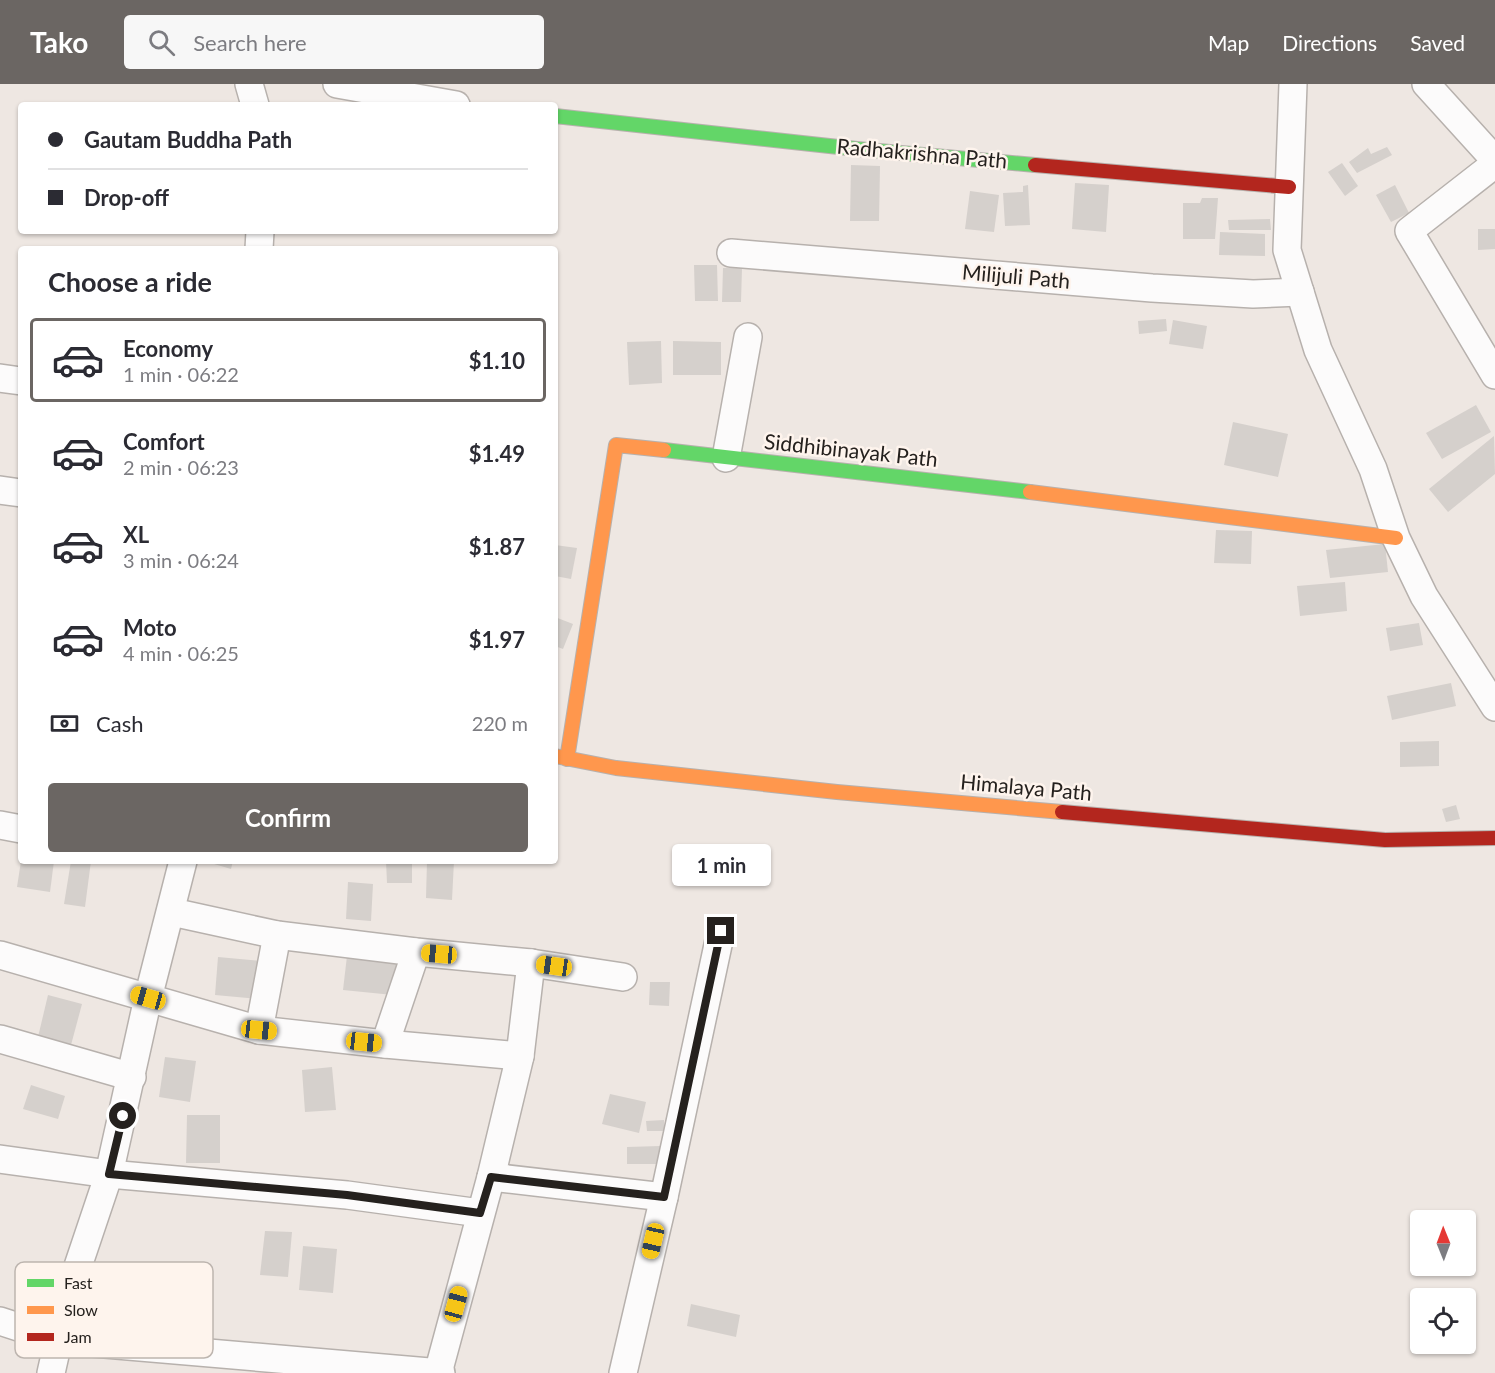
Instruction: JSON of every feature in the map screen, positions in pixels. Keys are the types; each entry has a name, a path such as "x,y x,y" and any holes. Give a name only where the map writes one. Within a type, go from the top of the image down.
{"street":[{"path":"249,84 254,102"},
{"path":"337,84 439,102"},
{"path":"1293,84 1287,250 1318,350 1373,469 1396,538 1424,596 1495,707"},
{"path":"1426,84 1495,162 1409,231 1495,375"},
{"name":"Radhakrishna Path","path":"558,116 857,149 1289,187"},
{"name":"Milijuli Path","path":"731,253 1152,288 1253,294 1300,292"},
{"path":"726,458 748,337"},
{"path":"0,378 18,381"},
{"name":"Siddhibinayak Path","path":"561,757 616,445 1019,490 1396,538"},
{"path":"0,490 18,493"},
{"name":"Himalaya Path","path":"561,757 616,768 837,792 1385,840 1495,838"},
{"path":"0,825 18,828"},
{"path":"79,1262 109,1174 148,998 172,912 182,864"},
{"path":"172,912 277,935 531,963 623,977"},
{"path":"622,1373 664,1197 721,931"},
{"path":"259,1030 277,935"},
{"path":"385,1044 416,952"},
{"path":"0,955 259,1030 520,1056"},
{"path":"213,1353 440,1373 520,1056 531,963"},
{"path":"0,1039 132,1077"},
{"path":"0,1159 109,1174 347,1195 480,1213"},
{"path":"491,1177 664,1197"},
{"path":"0,1321 15,1326"},
{"path":"51,1373 54,1358"}],"building":[{"path":"1387,147 1392,155 1357,173 1349,162 1368,148 1371,154"},
{"path":"1342,163 1358,186 1345,196 1328,172"},
{"path":"851,165 880,166 879,221 850,221"},
{"path":"1075,183 1109,185 1106,232 1072,229"},
{"path":"1028,185 1030,225 1005,226 1003,193 1023,192 1023,186"},
{"path":"1395,185 1409,213 1391,222 1376,195"},
{"path":"970,191 999,195 994,232 965,229"},
{"path":"1202,198 1218,198 1215,239 1183,239 1183,203 1200,203"},
{"path":"1270,219 1271,230 1229,230 1228,220"},
{"path":"1478,229 1495,229 1495,249 1478,250"},
{"path":"1220,232 1265,234 1265,256 1219,255"},
{"path":"694,265 717,265 718,301 695,301"},
{"path":"723,268 742,268 741,302 722,302"},
{"path":"1166,319 1167,331 1139,334 1138,321"},
{"path":"1173,320 1207,326 1203,349 1169,344"},
{"path":"661,341 662,383 629,385 627,342"},
{"path":"673,341 721,342 721,375 673,375"},
{"path":"1476,405 1491,432 1442,459 1426,433"},
{"path":"1233,422 1288,434 1278,477 1224,465"},
{"path":"1494,436 1495,474 1448,512 1429,489"},
{"path":"1216,530 1252,531 1251,564 1214,563"},
{"path":"1385,544 1388,572 1330,578 1326,550"},
{"path":"558,545 577,548 571,579 558,577"},
{"path":"1345,582 1347,611 1300,616 1297,586"},
{"path":"558,618 573,624 563,649 558,647"},
{"path":"1419,623 1423,645 1390,651 1386,628"},
{"path":"1451,683 1456,706 1392,720 1387,696"},
{"path":"1439,741 1439,766 1400,767 1400,742"},
{"path":"1456,805 1460,819 1446,822 1442,809"},
{"path":"21,864 54,864 50,892 17,887"},
{"path":"71,864 91,864 85,907 64,904"},
{"path":"214,864 232,864 231,869"},
{"path":"386,864 412,864 412,883 387,883"},
{"path":"427,864 454,864 452,900 426,898"},
{"path":"348,882 373,884 371,921 346,919"},
{"path":"347,956 397,961 393,995 343,990"},
{"path":"218,957 261,961 258,999 215,995"},
{"path":"650,982 670,982 669,1006 649,1005"},
{"path":"48,995 82,1004 71,1045 38,1037"},
{"path":"165,1057 196,1061 190,1102 159,1097"},
{"path":"332,1067 336,1110 305,1112 302,1070"},
{"path":"31,1085 65,1096 58,1119 23,1109"},
{"path":"610,1094 646,1102 639,1133 602,1124"},
{"path":"187,1115 220,1115 220,1163 186,1163"},
{"path":"664,1120 664,1131 647,1131 646,1121"},
{"path":"660,1146 661,1164 627,1164 627,1147"},
{"path":"265,1231 292,1232 288,1277 260,1275"},
{"path":"303,1246 337,1249 333,1293 299,1290"},
{"path":"691,1304 740,1315 736,1337 687,1326"}],"traffic: fast":[{"path":"558,116 857,149 1035,165"},
{"path":"664,450 1030,492"}],"traffic: slow":[{"path":"567,759 616,445 664,450"},
{"path":"1030,492 1396,538"},
{"path":"558,757 616,768 837,792 1062,812"}],"traffic: jam":[{"path":"1035,165 1289,187"},
{"path":"1062,812 1385,840 1495,838"}],"route":[{"path":"123,1116 109,1174 347,1195 480,1213 491,1177 664,1197 721,931"}]}
